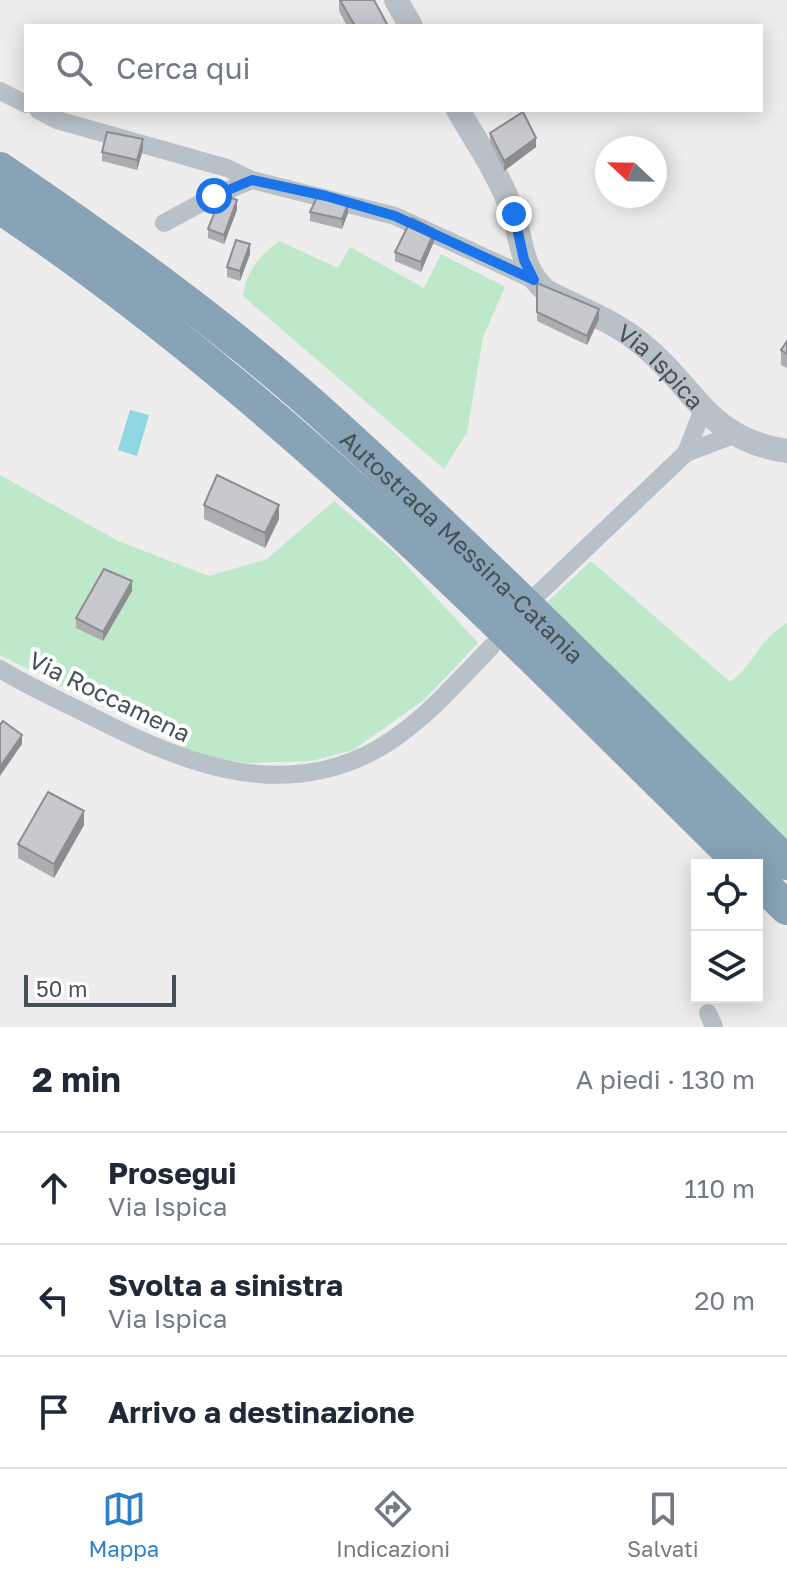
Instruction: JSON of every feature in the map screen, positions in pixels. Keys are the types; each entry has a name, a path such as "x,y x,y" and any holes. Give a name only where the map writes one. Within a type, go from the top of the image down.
{"highway":[{"name":"Autostrada Messina-Catania","path":"0,169 145,270 335,424 563,642 787,863"},
{"name":"Autostrada Messina-Catania","path":"0,207 127,299 314,451 484,610 737,859"},
{"path":"763,885 787,908"}],"street":[{"path":"396,0 410,24"},
{"path":"0,91 24,103"},
{"name":"Via Ispica","path":"42,112 57,120 227,168 252,180 395,216 534,280 546,291 640,342 703,409 733,435 760,447 787,451"},
{"path":"459,112 514,214 524,260 534,280"},
{"path":"164,223 252,180"},
{"path":"686,453 703,409"},
{"path":"539,593 686,453 733,435"},
{"name":"Via Roccamena","path":"0,669 165,753 209,767 258,775 299,774 341,766 369,754 400,733 442,697 491,647"}],"green space":[{"path":"279,241 338,268 350,247 424,288 441,254 505,287 483,337 467,432 444,469 243,296 255,265"},
{"path":"0,475 118,541 209,576 267,559 334,501 394,552 478,643 425,699 353,750 312,761 249,763 201,756 0,655"},
{"path":"591,561 730,682 769,638 787,623 787,840 546,603"}],"water":[{"path":"130,410 149,415 137,456 118,450"}],"building":[{"path":"340,0 374,0 387,24 354,24"},
{"path":"523,112 536,138 504,161 490,133"},
{"path":"107,132 143,139 137,160 102,152"},
{"path":"222,194 237,200 224,235 208,229"},
{"path":"318,195 348,204 342,219 310,212"},
{"path":"412,218 435,230 421,262 395,252"},
{"path":"236,240 250,244 240,271 227,267"},
{"path":"537,283 599,309 587,336 537,312"},
{"path":"217,475 279,505 265,533 204,505"},
{"path":"104,569 132,581 103,632 76,618"},
{"path":"3,721 22,735 0,767 0,725"},
{"path":"48,792 84,811 54,864 18,844"}],"route":[{"path":"214,196 252,180 326,196 395,216 534,280 524,260 514,214"}]}
